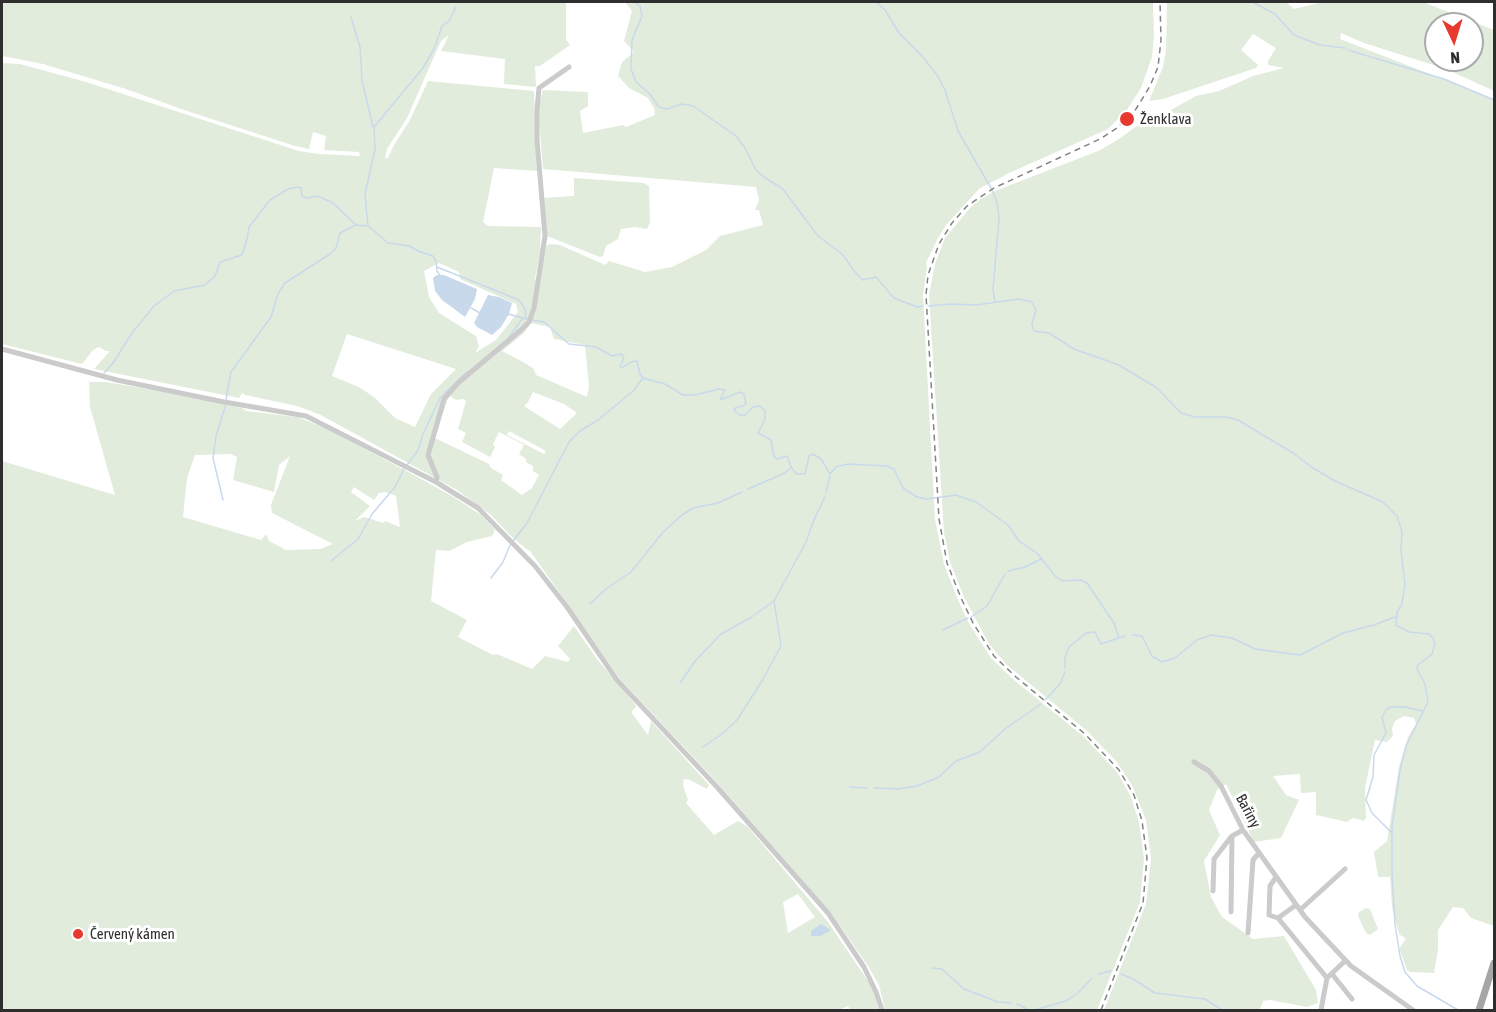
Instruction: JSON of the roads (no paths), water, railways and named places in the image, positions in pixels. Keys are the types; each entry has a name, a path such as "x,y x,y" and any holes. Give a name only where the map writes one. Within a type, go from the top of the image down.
{"main road":[{"path":"1479,1011 1494,963"}],"street":[{"path":"436,482 437,477 428,455 444,399 458,383 521,330 529,321 534,308 545,236 537,140 539,88 569,67"},
{"path":"2,349 117,380 224,402 300,414 327,425 436,482 478,508 535,566 617,680 717,787 828,913 864,967 882,1011"},
{"name":"Bařiny","path":"1194,762 1209,771 1221,786 1243,830 1276,877 1298,907 1345,961 1413,1011"},
{"path":"1213,891 1214,859 1232,836 1243,830"},
{"path":"1231,912 1232,836"},
{"path":"1248,933 1253,860 1259,853"},
{"path":"1278,918 1298,907 1345,869"},
{"path":"1276,877 1270,886 1269,915 1278,918 1352,999"},
{"path":"1321,1011 1329,976 1345,961"}],"water":[{"path":"437,275 444,275 477,289 475,299 465,317 442,300 435,291 433,278"},
{"path":"488,295 512,303 509,314 501,327 492,335 474,323"},
{"path":"821,924 831,930 821,936 811,936 811,931"}],"waterway":[{"path":"635,2 640,6 642,16 632,40 631,69 636,82 649,93 659,107 667,109 682,104 693,106 736,136 756,170 783,189 817,235 843,255 863,280 876,277 894,298 917,307 923,306"},
{"path":"876,2 885,10 899,33 937,75 945,90 958,131 997,202 999,219 993,289 995,301"},
{"path":"1252,2 1275,14 1294,35 1320,45 1345,48"},
{"path":"368,226 365,194 375,149 374,127 423,68 434,49 442,26 449,21 456,7"},
{"path":"351,17 360,47 362,81 373,127"},
{"path":"1348,50 1444,79 1494,100"},
{"path":"104,373 154,306 174,291 205,285 215,276 220,262 242,255 249,227 270,200 288,189 298,187 301,188 302,196 306,198 318,196 333,203 356,225 368,226 388,243 409,246 433,256 441,277"},
{"path":"226,400 231,372 271,317 278,294 285,283 330,254 336,248 340,233 356,225"},
{"path":"437,267 519,300 525,309 526,319"},
{"path":"928,306 976,305 1019,299 1032,302 1036,310 1032,324 1034,331 1049,333 1074,349 1119,365 1157,388 1181,413 1195,417 1226,417 1238,420 1335,481 1383,502 1397,516 1402,532 1401,550 1405,584 1402,604 1397,612 1396,625 1409,632 1429,634 1435,643 1432,654 1418,665 1417,669 1425,684 1428,702 1406,746 1400,770 1392,827 1395,924 1405,972 1417,986 1458,1010"},
{"path":"471,308 480,313"},
{"path":"508,314 527,319"},
{"path":"509,337 522,319"},
{"path":"532,320 544,322 569,344 596,347 612,356 622,354 624,358 620,366 622,368 637,361 643,378 665,384 683,395 725,390 720,400 740,392 744,394 746,404 735,408 734,411 745,415 753,407 760,406 765,411 765,419 758,433 771,440 774,457 777,459 787,456 792,469 797,474 805,474 809,456 813,454 821,459 830,474 836,467 848,464 887,466 894,469 903,488 917,497 927,499 956,495 976,502 1008,525 1019,541 1038,554 1055,576 1062,581 1081,580 1087,583 1114,623 1119,638 1125,636"},
{"path":"407,465 418,450 440,398 467,372"},
{"path":"513,541 527,523 569,442 633,391 643,378"},
{"path":"223,500 213,458 216,436 226,404"},
{"path":"748,489 785,473 790,468"},
{"path":"331,561 358,539 372,514 395,487 404,469"},
{"path":"826,492 830,476"},
{"path":"590,604 606,589 631,572 663,532 682,515 693,508 718,503 742,492"},
{"path":"703,747 737,720 781,646 774,601 806,542 825,497"},
{"path":"491,578 503,562 510,545"},
{"path":"1008,571 1025,567 1041,559"},
{"path":"971,617 987,606 1005,574"},
{"path":"680,683 696,660 721,634 774,601"},
{"path":"1132,635 1142,636 1152,656 1162,662 1175,658 1197,640 1211,635 1232,638 1255,649 1300,655 1343,633 1395,617"},
{"path":"943,630 968,618"},
{"path":"1065,668 1065,658 1069,647 1086,633 1095,632 1101,644 1119,638"},
{"path":"1045,700 1060,684 1065,672"},
{"path":"874,788 898,789 917,786 939,777 956,761 980,752 1005,729 1041,704"},
{"path":"1392,833 1372,813 1366,800 1373,777 1374,755 1386,733 1382,717 1391,707 1423,711"},
{"path":"850,787 867,788"},
{"path":"932,968 942,969 964,989 998,1002 1011,1003"},
{"path":"1098,974 1111,971"},
{"path":"1121,974 1155,993 1205,999 1222,1010"},
{"path":"1034,1010 1066,1001 1078,993 1092,978"},
{"path":"1017,1004 1027,1009"}],"railway":[{"path":"1101,1010 1143,903 1147,858 1142,821 1134,795 1119,770 1085,734 994,656 973,623 961,598 947,563 939,519 926,295 928,275 939,244 952,223 967,206 994,188 1100,139 1117,128 1136,109 1158,67 1161,40 1160,2"}],"place":[{"name":"Ženklava","path":"1127,119"},
{"name":"Červený kámen","path":"78,934"}]}
